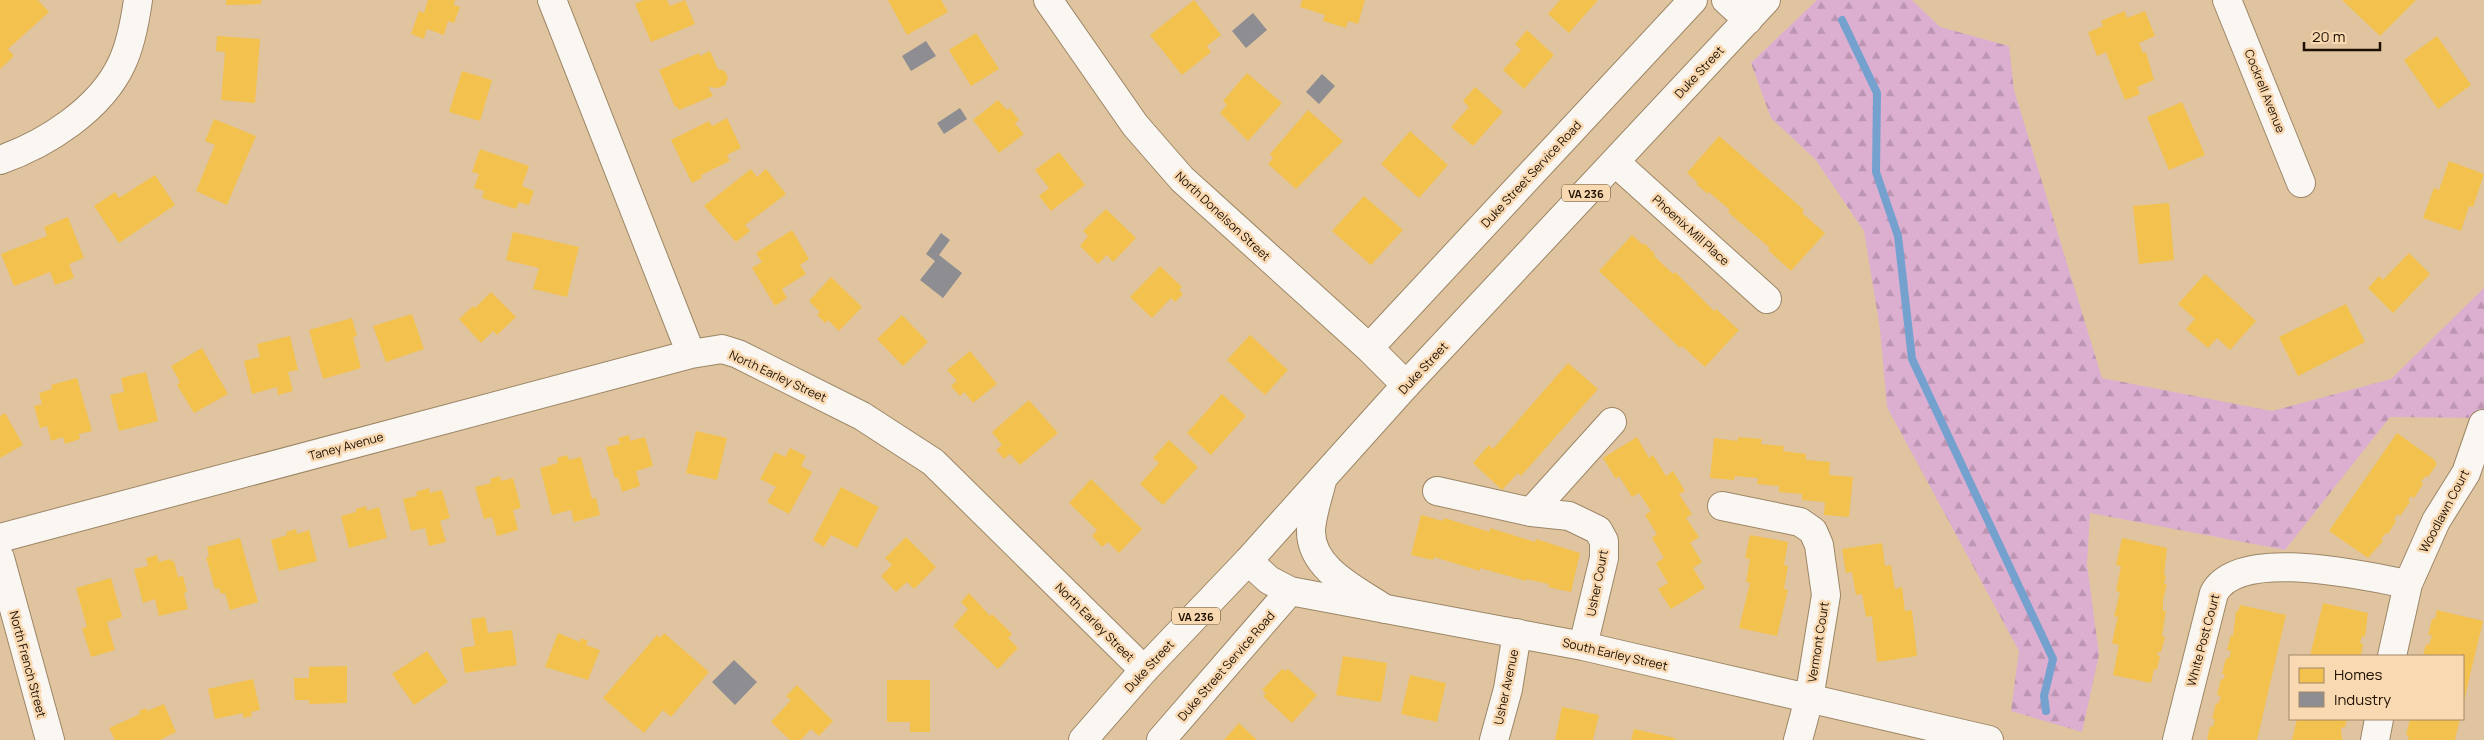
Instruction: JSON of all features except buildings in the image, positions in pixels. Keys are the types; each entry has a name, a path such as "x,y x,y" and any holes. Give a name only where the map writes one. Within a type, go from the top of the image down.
{"street":[{"path":"0,160 25,151 59,132 109,84 122,63 134,24 138,0"},
{"path":"552,0 691,354"},
{"name":"North Donelson Street","path":"1048,0 1135,124 1182,179 1369,348 1406,385"},
{"name":"Duke Street Service Road","path":"1369,348 1693,0"},
{"path":"1726,0 1748,20"},
{"name":"Duke Street","path":"1083,740 1144,670 1248,561 1406,385 1766,0"},
{"name":"Cockrell Avenue","path":"2227,0 2301,183"},
{"name":"Phoenix Mill Place","path":"1615,162 1767,298"},
{"name":"North Earley Street","path":"691,354 722,350 738,354 862,416 933,462 1144,670"},
{"name":"Taney Avenue","path":"0,538 691,354"},
{"path":"1531,512 1612,422"},
{"name":"Woodlawn Court","path":"2392,655 2408,584 2436,522 2466,473 2483,424"},
{"path":"1323,478 1311,529 1316,553 1332,573 1385,609"},
{"name":"Usher Court","path":"1437,491 1531,512 1569,516 1598,530 1604,541 1604,558 1583,646"},
{"name":"Vermont Court","path":"1722,506 1800,522 1813,532 1819,544 1826,595 1809,699 1798,740"},
{"name":"North French Street","path":"0,558 50,740"},
{"name":"South Earley Street","path":"1248,561 1269,580 1290,591 1583,646 1989,740"},
{"name":"White Post Court","path":"2177,740 2214,593 2219,584 2227,578 2239,572 2281,566 2408,584"},
{"name":"Duke Street Service Road","path":"1161,740 1290,591"},
{"name":"Usher Avenue","path":"1494,740 1508,689 1517,633"},
{"path":"2375,740 2379,720"}],"green space":[{"path":"1817,0 1912,0 1940,27 2009,46 2014,90 2102,378 2272,411 2391,379 2484,288 2484,418 2390,417 2285,550 2090,513 2087,564 2099,655 2082,732 2011,711 2019,651 1887,407 1880,329 1864,231 1815,159 1771,118 1751,63"}],"waterway":[{"path":"1842,20 1877,93 1876,172 1898,236 1912,359 2053,659 2044,696 2046,711"}]}
